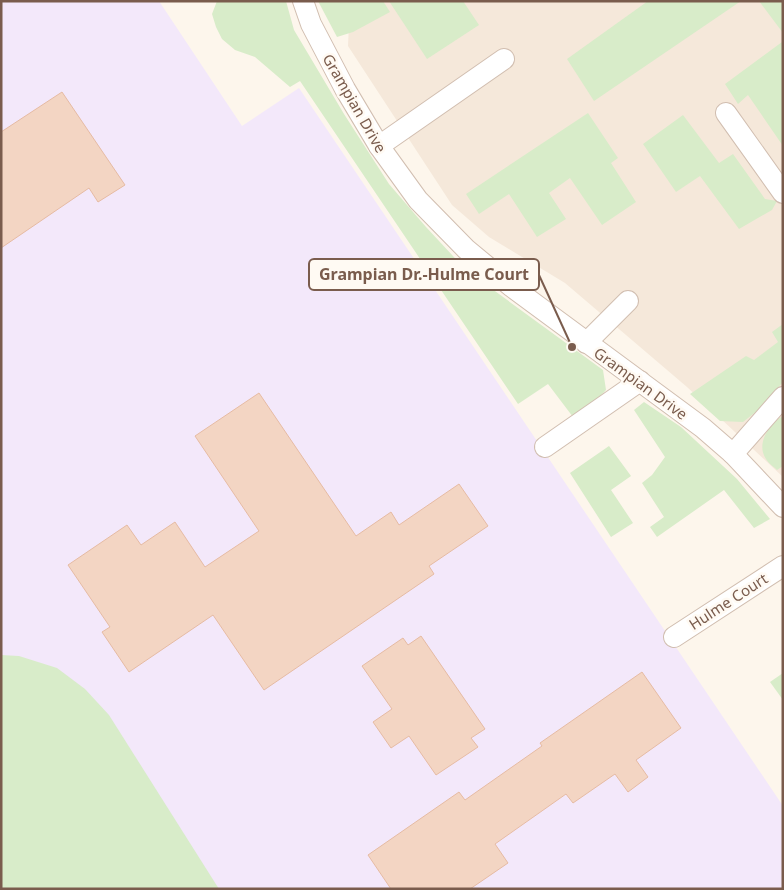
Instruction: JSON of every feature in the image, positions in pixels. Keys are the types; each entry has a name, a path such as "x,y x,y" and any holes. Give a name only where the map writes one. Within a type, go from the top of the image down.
{"street":[{"name":"Grampian Drive","path":"303,1 315,32 345,89 378,146 418,200 466,250 586,343 702,428 733,454 783,508"},
{"path":"378,146 504,59"},
{"path":"726,113 783,193"},
{"path":"586,343 628,301"},
{"path":"545,447 640,381"},
{"path":"733,454 783,397"},
{"name":"Hulme Court","path":"674,637 783,566"}],"shaded area":[{"path":"1,1 159,1 242,126 299,88 783,806 783,889 1,889"},
{"path":"350,1 759,1 783,12 783,477 687,387 565,283 489,237 452,205 348,46"}],"green space":[{"path":"217,1 286,1 294,30 344,114 389,184 466,270 603,370 606,390 595,402 573,417 548,384 518,404 300,81 290,87 255,57 235,50 222,39 212,14"},
{"path":"318,1 383,1 390,12 353,32 337,37"},
{"path":"389,1 463,1 479,25 427,59"},
{"path":"648,1 741,1 594,101 567,59"},
{"path":"759,1 783,1 783,33"},
{"path":"782,42 783,146 748,95 738,104 725,84"},
{"path":"588,113 618,158 611,163 636,202 602,225 570,178 549,193 566,219 537,237 509,194 479,214 466,194"},
{"path":"683,115 719,163 733,154 765,199 777,201 772,210 739,229 700,176 676,192 643,144"},
{"path":"783,324 783,382 757,411 743,422 720,421 690,394 746,356 754,360 778,342 772,332"},
{"path":"644,402 681,427 737,479 770,519 754,528 724,490 657,537 650,527 664,517 642,483 652,475 665,457 634,410"},
{"path":"781,417 783,418 783,466 777,470 767,460 762,447 768,430"},
{"path":"609,446 631,476 611,490 633,523 611,537 570,473"},
{"path":"1,655 19,656 57,668 85,689 109,715 219,889 1,889"},
{"path":"783,673 783,700 770,682"}],"building":[{"path":"62,92 125,185 98,202 89,188 1,248 1,132"},
{"path":"259,393 356,536 391,512 399,525 459,484 488,526 429,566 434,574 264,690 213,615 129,672 102,632 110,627 68,565 127,525 141,545 175,522 205,567 259,531 195,436"},
{"path":"421,636 485,729 471,738 478,747 436,775 409,736 391,748 373,722 392,709 362,666 403,638 408,645"},
{"path":"642,672 681,728 636,760 648,777 628,792 615,774 573,803 566,794 495,844 508,863 470,889 391,889 368,855 459,792 465,800 542,746 540,743"}],"place":[{"name":"Grampian Dr.-Hulme Court","path":"572,347"}]}
